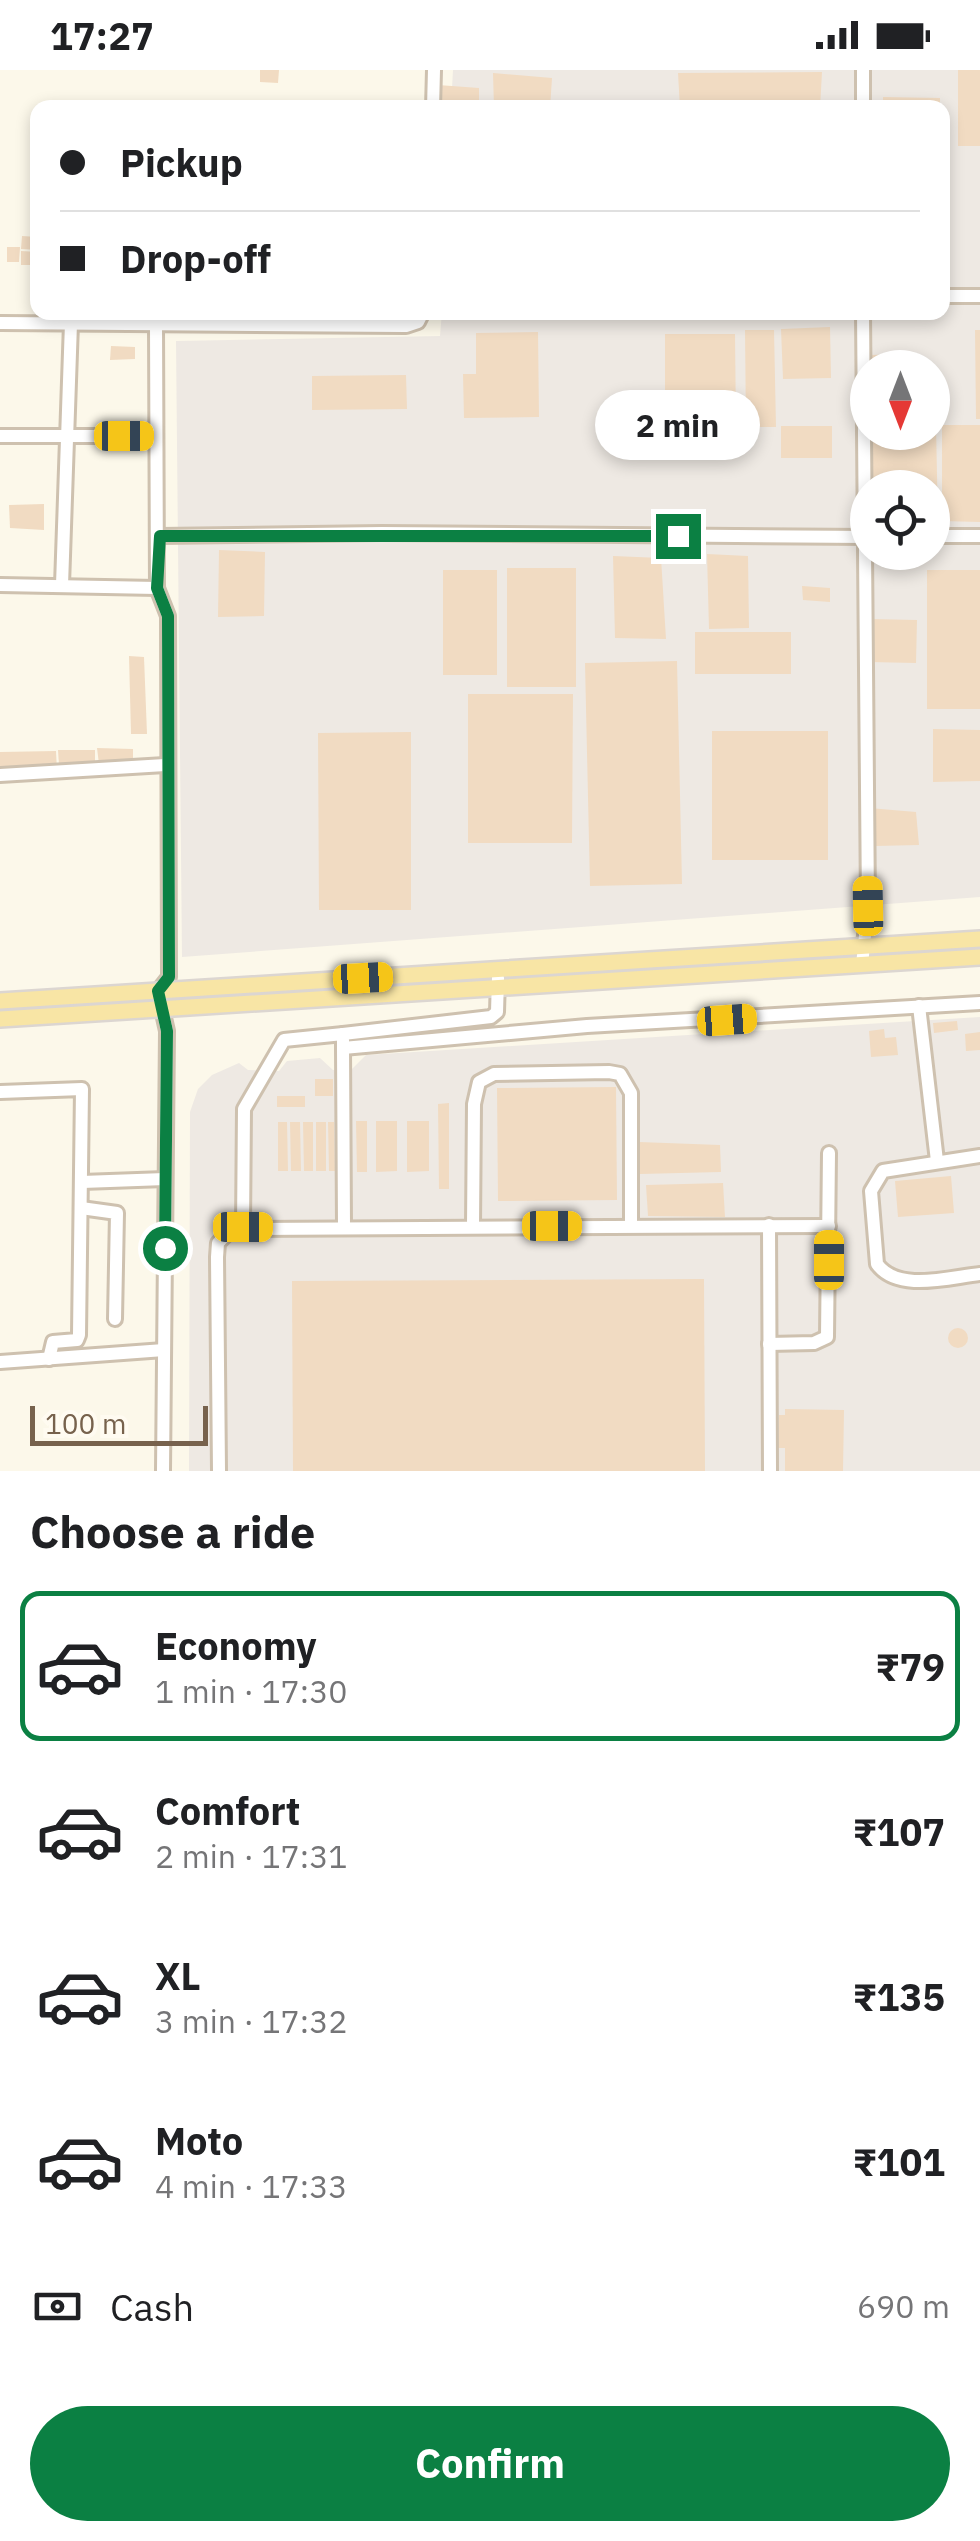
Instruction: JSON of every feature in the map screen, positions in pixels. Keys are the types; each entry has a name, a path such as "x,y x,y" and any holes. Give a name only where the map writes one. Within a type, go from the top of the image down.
{"main road":[{"path":"0,1001 980,939"},
{"path":"0,1019 980,957"}],"street":[{"path":"433,100 434,70"},
{"path":"863,70 863,100"},
{"path":"950,296 980,296"},
{"path":"0,322 406,326 419,320"},
{"path":"862,320 864,470"},
{"path":"62,585 70,324"},
{"path":"156,324 155,436 160,536 157,588 168,616 165,764 169,977 158,991 158,1008 167,1031 163,1471"},
{"path":"0,436 155,436"},
{"path":"160,536 382,533 850,537"},
{"path":"950,536 980,536"},
{"path":"862,965 868,906 865,570"},
{"path":"0,585 157,588"},
{"path":"0,775 165,764"},
{"path":"343,1041 491,1017 497,1012 498,970"},
{"path":"243,1227 244,1109 284,1040 343,1041 980,1003"},
{"path":"919,1006 937,1162"},
{"path":"343,1041 344,1227"},
{"path":"474,1226 474,1104 479,1082 494,1074 609,1072 620,1074 631,1092 631,1226"},
{"path":"0,1092 82,1089 80,1335 77,1340 52,1342 49,1359"},
{"path":"769,1344 814,1344 827,1337 829,1153"},
{"path":"980,1156 883,1171 873,1181 877,1264 883,1272 903,1280 980,1274"},
{"path":"82,1182 165,1179"},
{"path":"81,1208 116,1213 115,1320"},
{"path":"769,1225 770,1471"},
{"path":"219,1471 218,1243 223,1234 243,1227 829,1226"},
{"path":"0,1362 164,1350"}],"shaded area":[{"path":"453,70 980,70 980,897 182,957 176,341 440,336 441,320 950,320 950,100 451,100"},
{"path":"980,1017 980,1471 189,1471 190,1112 198,1089 212,1075 239,1063 248,1070 279,1071 287,1061 320,1058 333,1070 351,1070 366,1055"}],"building":[{"path":"260,70 279,70 278,83 260,82"},
{"path":"958,70 980,70 980,146 958,146"},
{"path":"822,72 820,100 680,100 678,73"},
{"path":"493,73 552,78 551,100 494,100"},
{"path":"438,85 479,88 479,100 439,100"},
{"path":"883,97 940,98 940,100"},
{"path":"22,236 30,236 30,250 21,249"},
{"path":"7,247 20,247 19,262 7,262"},
{"path":"21,251 30,252 30,265 21,265"},
{"path":"830,327 831,378 783,379 781,329"},
{"path":"745,330 774,330 776,427 746,427"},
{"path":"975,330 980,330 980,419 976,419"},
{"path":"538,332 539,417 464,418 463,374 476,374 476,333"},
{"path":"665,334 735,334 736,426 665,426"},
{"path":"111,346 135,347 135,359 110,360"},
{"path":"406,375 407,409 312,410 312,376"},
{"path":"950,425 980,425 980,522 950,521 950,470 942,470 942,450 950,450"},
{"path":"781,426 832,426 832,458 781,458"},
{"path":"872,450 936,450 937,470 873,470"},
{"path":"44,504 44,530 10,528 9,505"},
{"path":"219,550 265,552 264,616 218,617"},
{"path":"707,554 748,556 749,628 709,629"},
{"path":"613,556 661,558 666,639 615,638"},
{"path":"507,568 576,568 576,687 507,687"},
{"path":"443,570 497,570 497,675 443,675"},
{"path":"927,570 980,570 980,709 927,709"},
{"path":"802,586 830,588 830,602 803,600"},
{"path":"870,619 917,620 916,663 869,662"},
{"path":"695,632 791,632 791,674 695,674"},
{"path":"129,656 144,657 147,734 131,734"},
{"path":"677,661 682,884 590,886 585,663"},
{"path":"468,694 573,694 572,843 468,843"},
{"path":"933,729 980,730 980,781 933,782"},
{"path":"712,731 828,731 828,860 712,860"},
{"path":"411,732 411,910 319,910 318,733"},
{"path":"97,748 133,749 133,764 99,764"},
{"path":"58,750 95,750 95,764 59,765"},
{"path":"56,751 57,771 0,771 0,752"},
{"path":"869,808 916,812 919,845 875,846"},
{"path":"957,1021 958,1030 934,1033 933,1023"},
{"path":"884,1029 885,1038 896,1037 898,1055 871,1057 869,1031"},
{"path":"980,1032 980,1050 966,1051 965,1034"},
{"path":"315,1079 333,1079 333,1096 315,1096"},
{"path":"616,1087 617,1200 498,1201 497,1088"},
{"path":"277,1096 305,1096 305,1107 277,1107"},
{"path":"449,1103 449,1189 439,1189 438,1104"},
{"path":"356,1121 367,1121 367,1172 357,1172"},
{"path":"376,1121 397,1121 397,1171 376,1172"},
{"path":"407,1121 429,1121 429,1171 407,1172"},
{"path":"278,1122 287,1122 288,1171 278,1171"},
{"path":"290,1122 300,1122 301,1171 291,1171"},
{"path":"303,1122 313,1122 313,1171 304,1171"},
{"path":"316,1122 326,1122 326,1171 316,1171"},
{"path":"328,1122 334,1122 335,1171 329,1171"},
{"path":"639,1142 720,1145 721,1172 640,1174"},
{"path":"951,1176 954,1213 898,1217 895,1181"},
{"path":"723,1183 725,1217 648,1216 646,1185"},
{"path":"704,1279 705,1471 293,1471 292,1281"},
{"path":"958,1328 968,1338 958,1348 948,1338"},
{"path":"785,1409 844,1410 843,1471 785,1471 785,1448 778,1448 779,1415 785,1415"}],"route":[{"path":"165,1248 167,1031 158,1008 158,991 169,977 165,764 168,616 157,588 160,536 678,536"}]}
